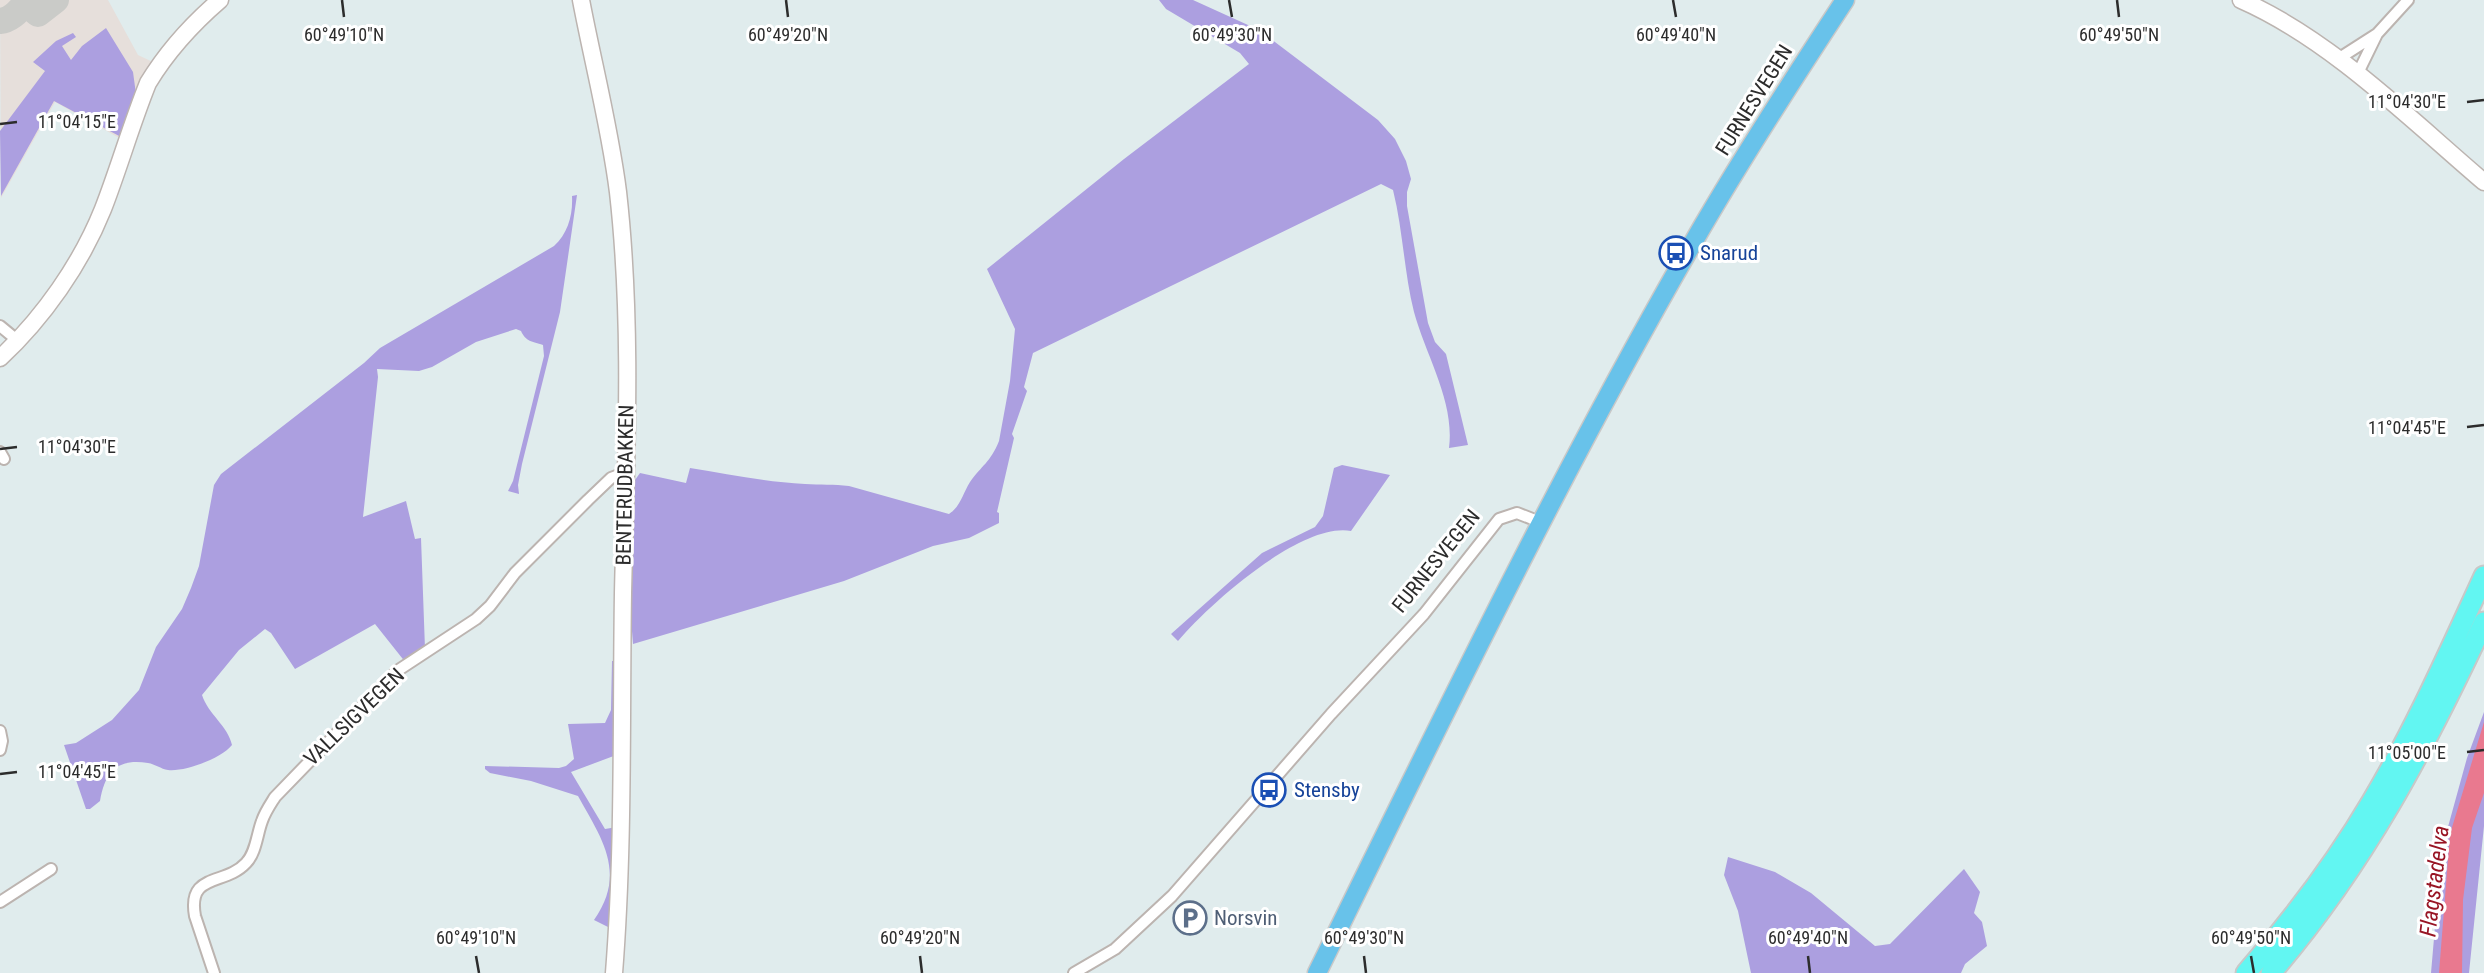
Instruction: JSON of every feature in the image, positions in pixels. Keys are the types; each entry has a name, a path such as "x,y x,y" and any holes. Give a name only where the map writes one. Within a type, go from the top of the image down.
{"highway":[{"path":"2246,973 2314,887 2372,800 2413,725 2484,576"},
{"path":"2271,973 2343,881 2389,809 2444,708 2484,622"}],"main road":[{"path":"0,358 54,296 84,248 103,210 133,121 154,74 170,48 220,0"},
{"name":"BENTERUDBAKKEN","path":"581,0 613,163 620,217 626,329 627,472 622,797 614,973"},
{"name":"FURNESVEGEN","path":"1540,522 1694,241 1757,135 1845,0"},
{"path":"2241,0 2283,21 2338,59 2484,182"},
{"path":"1317,973 1540,522"}],"street":[{"path":"2338,59 2377,34 2408,0"},
{"path":"2357,75 2377,34"},
{"path":"0,327 18,340"},
{"name":"VALLSIGVEGEN","path":"214,973 195,916 197,891 203,885 238,870 246,863 262,819 275,797 389,678 476,619 490,606 515,573 588,500 611,478 627,472"},
{"name":"FURNESVEGEN","path":"1074,973 1115,949 1172,896 1331,714 1424,614 1499,519 1517,513 1540,522"},
{"path":"0,731 0,750"},
{"path":"0,902 51,869"}],"shaded area":[{"path":"0,0 108,0 138,55 155,63 121,139 55,102 1,198"},
{"path":"1159,0 1193,0 1259,30 1378,120 1395,139 1411,179 1407,206 1428,323 1435,342 1446,354 1468,445 1449,448 1448,414 1414,312 1393,190 1381,184 1033,353 1024,387 1027,391 1012,434 1014,438 997,512 999,523 969,538 933,546 844,581 633,644 631,618 635,480 640,473 686,483 690,468 776,481 849,486 949,514 956,507 999,441 1010,381 1015,329 987,269 1124,159 1249,64 1240,53 1166,9"},
{"path":"106,28 133,72 136,94 121,137 54,101 1,196 0,131 45,71 33,62 56,41 73,33 76,37 62,46 71,60 82,46"},
{"path":"577,195 560,312 522,464 519,494 508,491 513,481 544,356 543,345 527,339 516,329 476,342 432,367 419,371 377,369 363,517 406,501 415,539 421,538 425,649 406,663 375,624 295,669 271,633 265,629 239,650 202,695 232,745 212,759 184,769 168,770 137,762 120,765 109,775 100,801 86,809 64,745 76,743 112,720 139,690 156,647 182,609 191,588 199,566 214,485 221,474 380,348 554,246 566,229 572,210 572,196"},
{"path":"1342,465 1390,475 1351,531 1330,532 1307,539 1282,552 1233,588 1178,641 1171,634 1262,553 1315,527 1323,516 1334,468"},
{"path":"612,661 618,661 619,754 571,772 605,829 617,827 612,929 594,920 604,903 610,871 602,842 578,796 531,781 490,773 485,766 566,766 574,759 568,724 605,723 611,710"},
{"path":"2484,712 2484,826 2469,973 2431,973 2436,915 2435,874 2467,758"},
{"path":"2484,722 2484,793 2472,828 2463,900 2462,973 2439,973 2450,834"},
{"path":"1728,857 1775,872 1811,893 1875,946 1890,944 1964,869 1980,892 1974,913 1982,922 1987,946 1965,964 1961,973 1751,973 1738,911 1724,875"}],"taxiway":[{"path":"0,21 12,16 27,0"},
{"path":"32,9 38,14 56,0"}],"place":[{"name":"Snarud","path":"1676,253"},
{"name":"Stensby","path":"1269,790"},
{"name":"Norsvin","path":"1190,918"}],"water label":[{"name":"Flagstadelva","path":"2434,881"}]}
